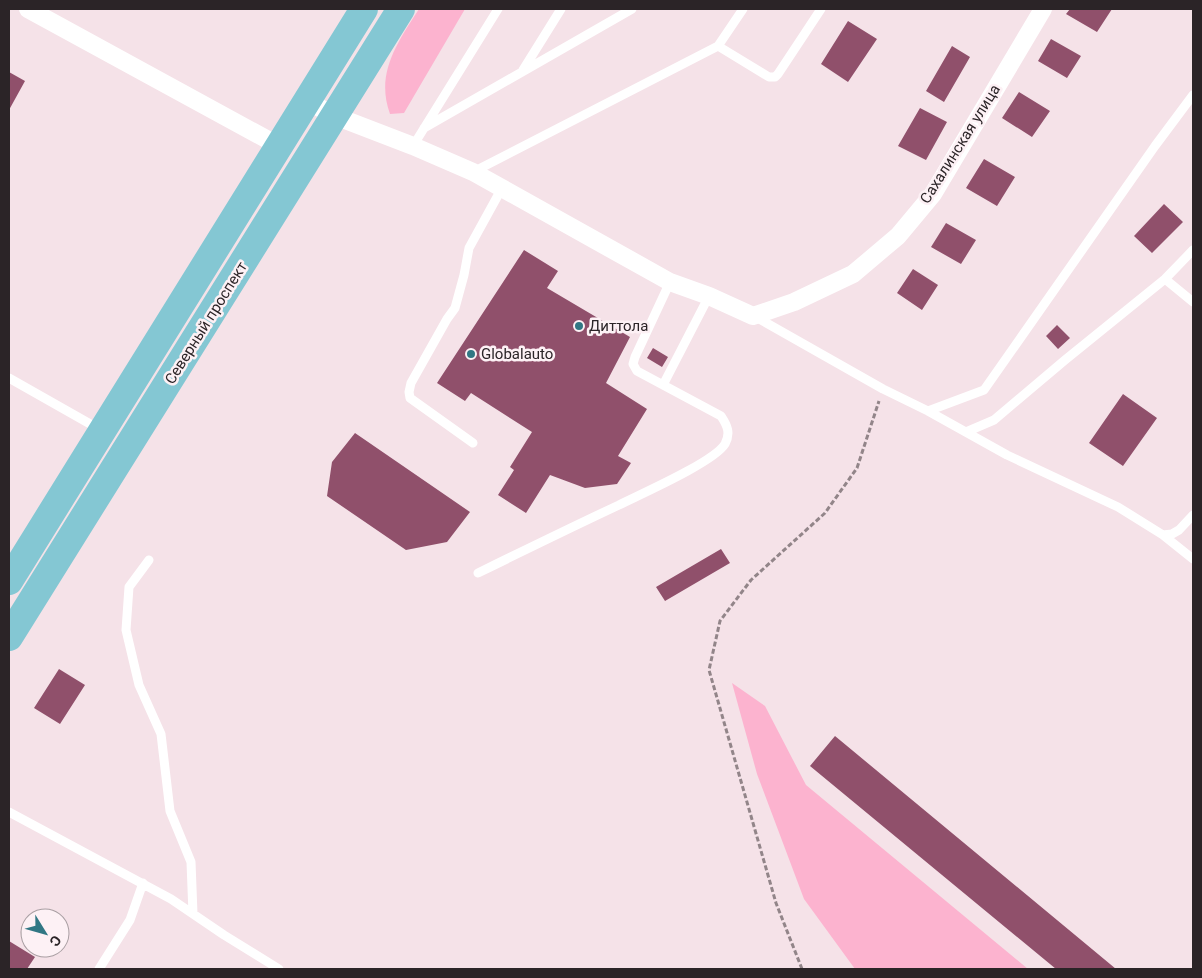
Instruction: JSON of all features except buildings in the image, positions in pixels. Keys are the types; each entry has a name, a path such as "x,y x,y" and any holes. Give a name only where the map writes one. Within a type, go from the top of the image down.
{"main road":[{"name":"Северный проспект","path":"9,580 364,9"},
{"name":"Северный проспект","path":"9,637 401,9"}],"street":[{"path":"28,9 279,146"},
{"name":"Сахалинская улица","path":"753,316 794,302 853,274 898,236 933,194 1042,9"},
{"path":"307,101 335,116 473,172 670,282 709,296 753,316"}],"lane":[{"path":"412,146 498,9"},
{"path":"522,71 561,9"},
{"path":"424,128 632,9"},
{"path":"473,172 718,46 743,9"},
{"path":"718,46 769,77 774,77 778,74 822,9"},
{"path":"928,411 984,390 1155,146 1193,95"},
{"path":"473,443 410,398 408,392 411,383 455,308 469,248 502,188"},
{"path":"966,432 994,420 1165,279 1193,250"},
{"path":"1165,279 1193,302"},
{"path":"478,573 677,477 713,455 724,445 728,435 727,424 721,416 637,371 633,364 670,282"},
{"path":"663,385 709,296"},
{"path":"753,316 883,389 928,411 1007,455 1118,507 1163,535 1193,559"},
{"path":"9,378 102,430"},
{"path":"1163,535 1172,534 1179,530 1193,515"},
{"path":"149,560 129,587 126,630 140,685 160,734 170,811 191,862 193,914"},
{"path":"9,812 143,883 279,969"},
{"path":"99,969 130,920 143,883"}],"path":[{"path":"802,969 776,903 709,670 720,621 751,580 825,513 857,468 883,389"}],"shaded area":[{"path":"419,9 465,9 404,113 390,114 385,85 387,71 403,34"},
{"path":"732,683 765,706 806,785 1028,969 855,969 804,899 757,774"}],"place":[{"name":"Диттола","path":"579,326"},
{"name":"Globalauto","path":"471,354"}]}
